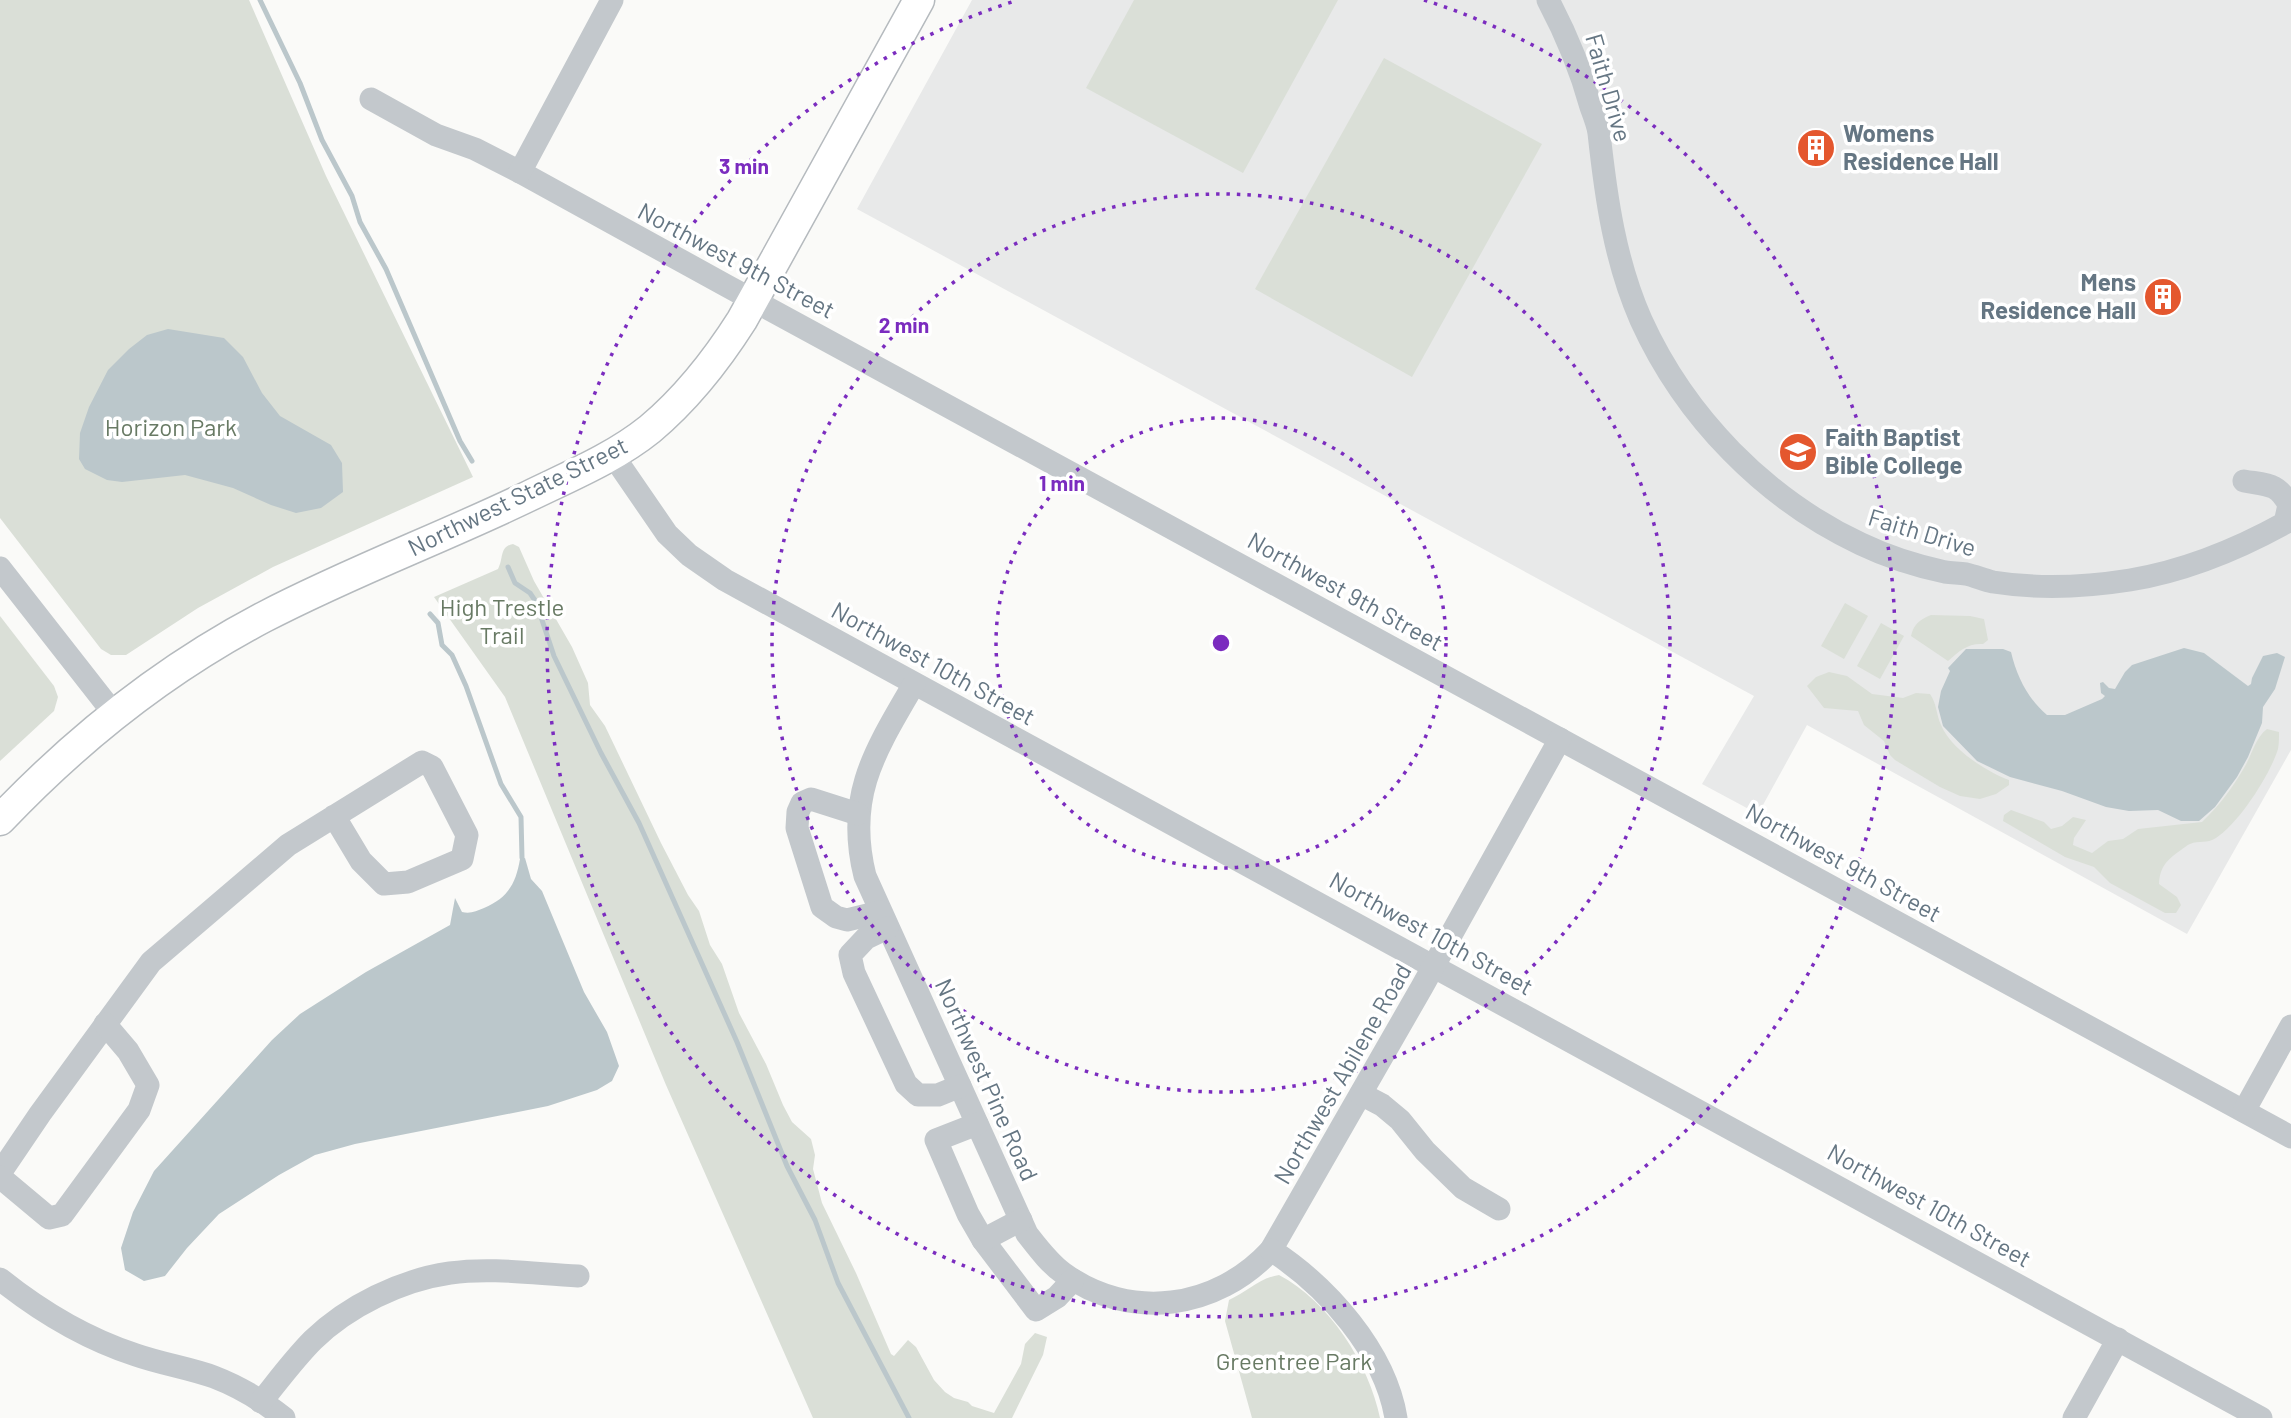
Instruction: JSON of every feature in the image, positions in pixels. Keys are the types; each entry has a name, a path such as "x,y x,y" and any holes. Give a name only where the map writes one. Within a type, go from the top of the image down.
{"main road":[{"name":"Northwest State Street","path":"0,820 42,778 115,715 176,670 262,618 322,588 465,526 612,454 648,430 679,403 720,354 754,300 919,0"}],"street":[{"path":"520,172 612,0"},
{"name":"Faith Drive","path":"1548,0 1565,32 1589,98 1599,133 1613,234 1625,279 1641,320 1679,388 1719,439 1782,496 1861,545 1917,564 1944,572 1967,574 1991,582 2035,586 2082,585 2131,580 2171,569 2236,546 2285,523 2289,505 2283,493 2275,487 2244,481"},
{"name":"Northwest 9th Street","path":"372,99 436,135 475,149 520,172 2291,1137"},
{"name":"Northwest 10th Street","path":"612,454 667,534 695,560 732,583 2261,1418"},
{"path":"0,568 115,715"},
{"name":"Northwest Pine Road","path":"914,684 869,768 858,814 860,856 865,876 884,920 1027,1234 1061,1272 1073,1280 1102,1295 1127,1301 1156,1303 1199,1297 1227,1286 1260,1262 1271,1250"},
{"name":"Northwest Abilene Road","path":"1271,1250 1362,1094 1560,739"},
{"path":"105,1024 128,1051 148,1085 139,1110 62,1215 49,1217 0,1175 105,1024 151,962 288,845 334,816 422,762 432,767 467,835 463,859 408,882 384,884 361,862 334,816"},
{"path":"858,814 811,799 802,803 798,812 797,828 822,907 836,917 847,920 884,920"},
{"path":"884,920 850,956 854,973 906,1084 918,1095 938,1095 960,1086"},
{"path":"2244,1111 2291,1026"},
{"path":"1362,1094 1400,1120 1425,1151 1463,1188 1499,1209"},
{"path":"977,1124 936,1140 968,1214 983,1240 1036,1310 1057,1297 1073,1280"},
{"path":"983,1240 1021,1220"},
{"path":"1001,1264 1033,1241"},
{"path":"1271,1250 1293,1264 1333,1303 1364,1340 1386,1380 1396,1418"},
{"path":"261,1402 314,1339 356,1308 381,1295 427,1278 450,1273 578,1276"},
{"path":"0,1279 29,1301 97,1339 134,1355 214,1377 244,1391 284,1418"},
{"path":"2074,1418 2119,1339"}],"shaded area":[{"name":"Faith Baptist Bible College","path":"972,0 2291,0 2291,750 2187,934 1807,725 1758,814 1702,784 1754,696 857,209"},
{"path":"168,329 224,338 243,357 262,393 280,416 331,445 342,463 343,492 321,508 296,513 233,488 185,475 122,482 107,480 85,469 79,459 80,433 89,407 108,370 147,335"},
{"path":"2184,648 2204,653 2248,686 2263,656 2277,653 2285,657 2275,689 2263,707 2262,723 2248,757 2215,807 2199,821 2181,821 2158,810 2129,811 2106,807 2062,791 2010,777 1977,761 1943,726 1938,707 1941,691 1950,671 1948,668 1966,649 2003,649 2011,652 2020,679 2034,702 2047,715 2065,715 2102,699 2105,696 2101,693 2100,683 2115,689 2132,665"},
{"path":"525,858 531,879 542,891 584,992 607,1032 619,1066 612,1081 597,1090 548,1106 355,1144 315,1155 219,1214 165,1276 144,1281 125,1270 121,1248 133,1212 154,1171 272,1040 300,1014 366,972 450,925 455,898 462,912 468,913 499,900 510,889 520,859"}],"green space":[{"name":"Horizon Park","path":"0,0 249,0 326,176 473,477 273,567 198,608 126,655 111,655 101,649 0,518"},
{"path":"1134,0 1338,0 1243,173 1086,88"},
{"path":"1384,58 1542,144 1412,377 1255,289"},
{"name":"High Trestle Trail","path":"513,544 519,547 534,581 572,647 588,683 590,705 605,726 661,843 699,911 710,945 722,964 739,1013 766,1064 783,1105 792,1122 811,1139 815,1155 813,1169 822,1203 891,1354 894,1356 908,1340 916,1347 934,1380 945,1392 972,1406 994,1413 1021,1364 1025,1344 1035,1333 1047,1337 1043,1355 1012,1418 813,1418 666,1085 505,697 434,597 498,569 504,550"},
{"path":"1845,603 1868,616 1844,659 1821,646"},
{"path":"1931,615 1984,619 1988,640 1983,644 1964,648 1948,661 1911,636 1918,623"},
{"path":"0,616 54,686 58,697 54,711 0,761"},
{"path":"1881,623 1904,636 1880,679 1857,666"},
{"path":"1829,672 1847,676 1872,694 1903,698 1916,693 1930,694 1941,725 1952,742 1980,765 2009,780 2009,785 1996,794 1980,799 1960,796 1895,760 1884,741 1864,725 1858,711 1824,708 1807,686 1816,677"},
{"path":"2267,729 2279,732 2278,749 2253,798 2216,838 2188,845 2163,868 2159,884 2177,897 2181,905 2176,913 2165,913 2110,883 2094,867 2065,857 2003,821 2004,815 2011,810 2044,822 2051,829 2062,826 2073,817 2086,820 2074,838 2073,845 2092,853 2108,841 2123,839 2138,829 2202,822 2230,789 2259,737"},
{"name":"Greentree Park","path":"1279,1275 1314,1301 1344,1336 1367,1377 1380,1418 1252,1418 1225,1321 1229,1300 1259,1282"}],"waterway":[{"path":"260,0 300,83 322,140 352,196 360,222 386,269 460,441 472,461"},
{"path":"508,567 515,583 530,593 536,602 554,656 601,753 639,823 737,1042 787,1166 815,1220 838,1283 909,1418"},
{"path":"430,614 438,623 442,645 452,655 466,686 501,784 521,817 522,858"}],"place":[{"name":"Womens Residence Hall","path":"1816,148"},
{"name":"Mens Residence Hall","path":"2163,297"},
{"name":"Faith Baptist Bible College","path":"1798,452"}]}
